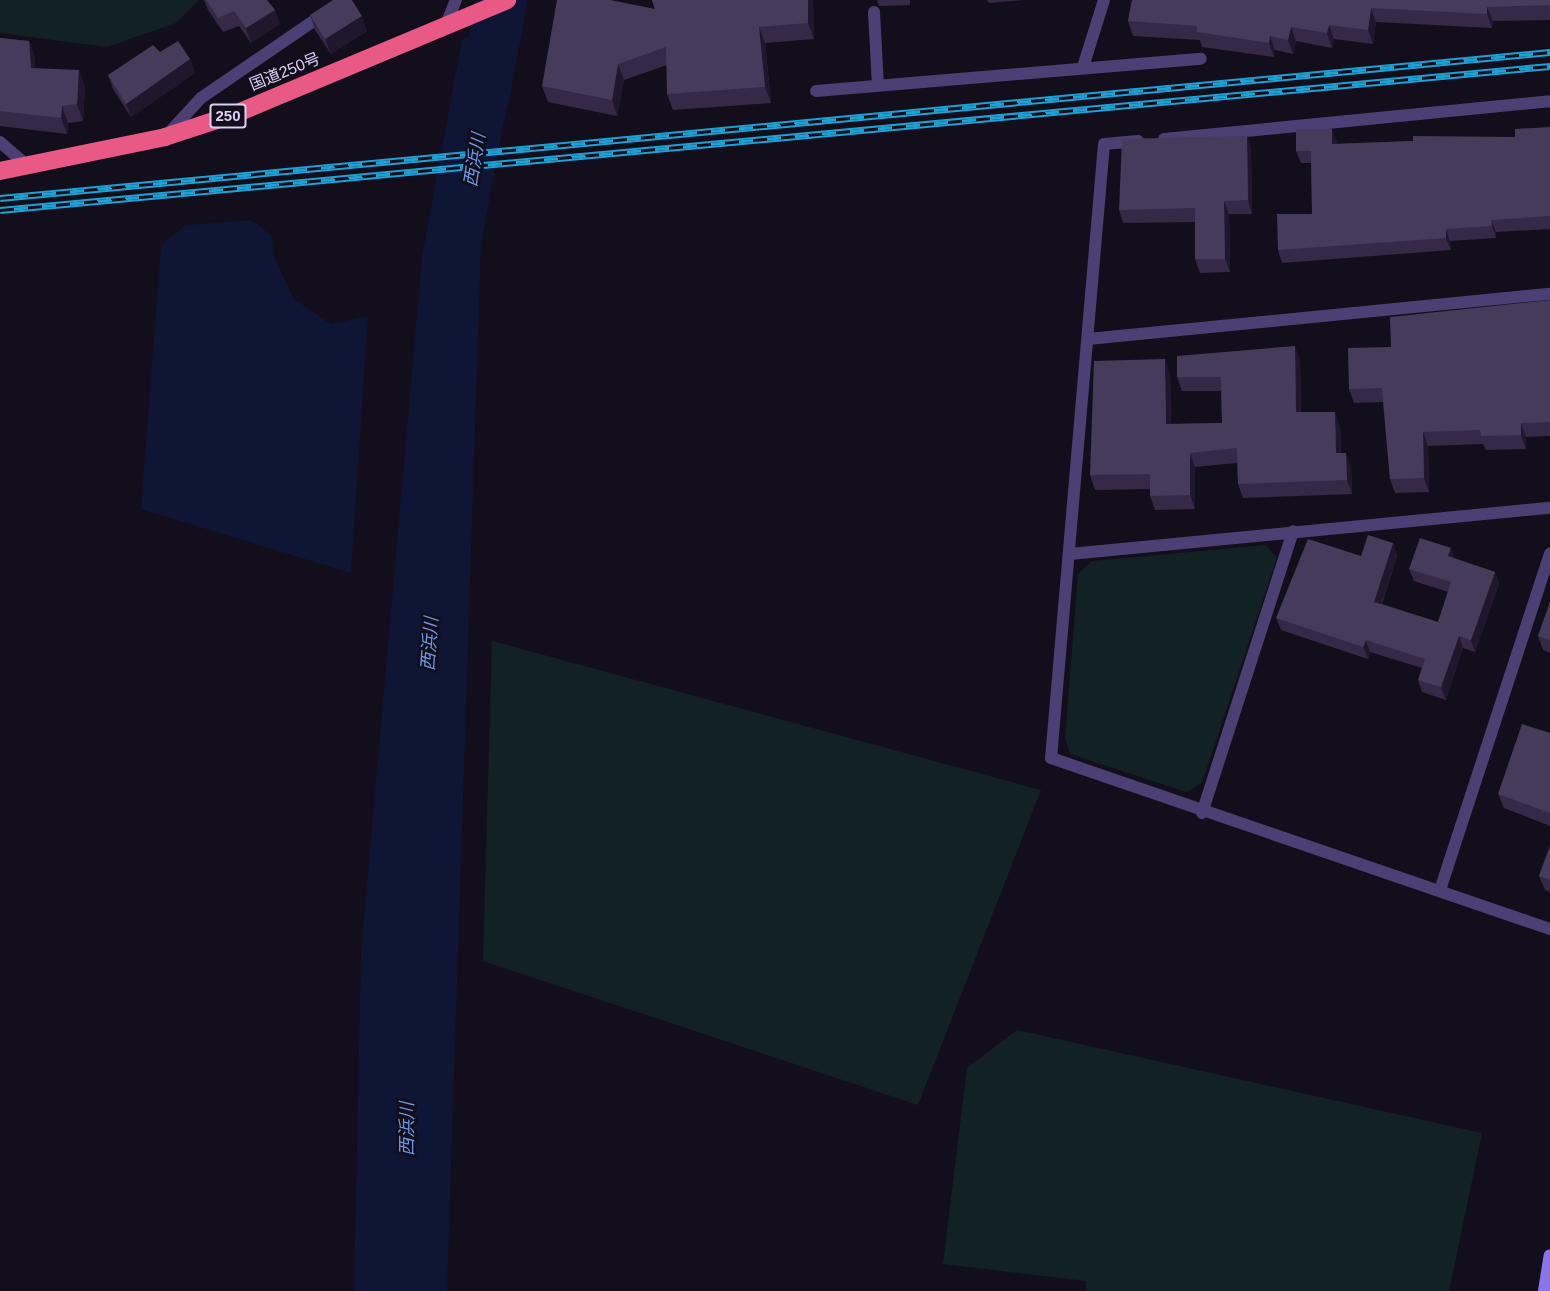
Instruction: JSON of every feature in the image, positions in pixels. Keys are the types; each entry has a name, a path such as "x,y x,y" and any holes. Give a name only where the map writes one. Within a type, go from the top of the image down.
{"highway":[{"name":"国道250号","path":"0,171 165,136 235,114 507,0"}],"street":[{"path":"165,136 201,98 344,0"},
{"path":"445,27 455,0"},
{"path":"1083,67 1104,0"},
{"path":"874,12 878,85"},
{"path":"816,91 1083,67 1201,59"},
{"path":"1550,101 1104,144 1051,759 1202,813 1550,928"},
{"path":"0,142 28,166"},
{"path":"1088,339 1550,294"},
{"path":"1070,554 1550,508"},
{"path":"1202,813 1293,531"},
{"path":"1440,890 1550,553"},
{"path":"1544,1291 1550,1255"}],"shaded area":[{"path":"0,0 199,0 176,23 107,47 0,33"},
{"path":"1266,545 1277,558 1202,783 1186,792 1070,754 1065,738 1078,574 1092,561"},
{"path":"492,641 1041,790 918,1105 483,961"},
{"path":"1017,1030 1482,1133 1449,1291 1086,1291 1086,1281 943,1264 967,1068"}],"water":[{"path":"524,14 481,245 447,1291 354,1291 361,952 422,257 462,39"},
{"path":"251,220 271,235 275,259 294,299 331,324 368,316 351,573 141,509 161,245 186,225"}],"building":[{"path":"206,0 267,0 275,10 246,28 234,11 218,18"},
{"path":"333,0 352,0 362,16 325,39 310,15"},
{"path":"557,0 610,0 655,9 652,0 808,0 808,23 759,27 765,87 667,94 666,47 618,64 612,100 542,86"},
{"path":"1132,0 1550,0 1550,5 1487,7 1487,14 1371,8 1368,30 1329,25 1327,33 1291,27 1288,40 1270,36 1269,43 1197,32 1197,26 1128,21"},
{"path":"0,38 29,41 31,68 79,70 77,104 62,106 61,118 0,111"},
{"path":"178,41 190,59 126,104 108,75 153,45 160,52"},
{"path":"1550,127 1550,216 1491,220 1492,226 1446,229 1446,238 1278,250 1277,214 1312,214 1311,151 1296,151 1296,129 1332,129 1332,144 1413,141 1413,136 1515,137 1515,129"},
{"path":"1247,136 1248,200 1224,201 1225,259 1195,259 1195,208 1119,210 1122,139"},
{"path":"1550,300 1550,422 1521,423 1521,435 1481,436 1480,430 1423,432 1424,478 1390,479 1382,388 1349,389 1348,348 1391,347 1390,317"},
{"path":"1295,346 1296,412 1335,412 1336,453 1346,453 1347,480 1238,484 1237,448 1190,453 1190,495 1150,496 1150,474 1090,475 1094,361 1165,359 1166,424 1222,423 1221,377 1177,377 1177,356"},
{"path":"1368,535 1393,543 1374,602 1438,622 1451,582 1409,569 1420,538 1451,548 1448,556 1495,572 1471,640 1459,636 1441,687 1418,680 1425,659 1366,640 1363,647 1276,618 1308,539 1361,556"},
{"path":"1550,602 1550,640 1538,636"},
{"path":"1522,724 1550,733 1550,813 1498,794"},
{"path":"1550,846 1550,880 1539,876"}],"waterway":[{"name":"西浜川","path":"484,94 501,0"}],"railway":[{"path":"0,198 1550,52"},
{"path":"0,210 1550,66"}]}
